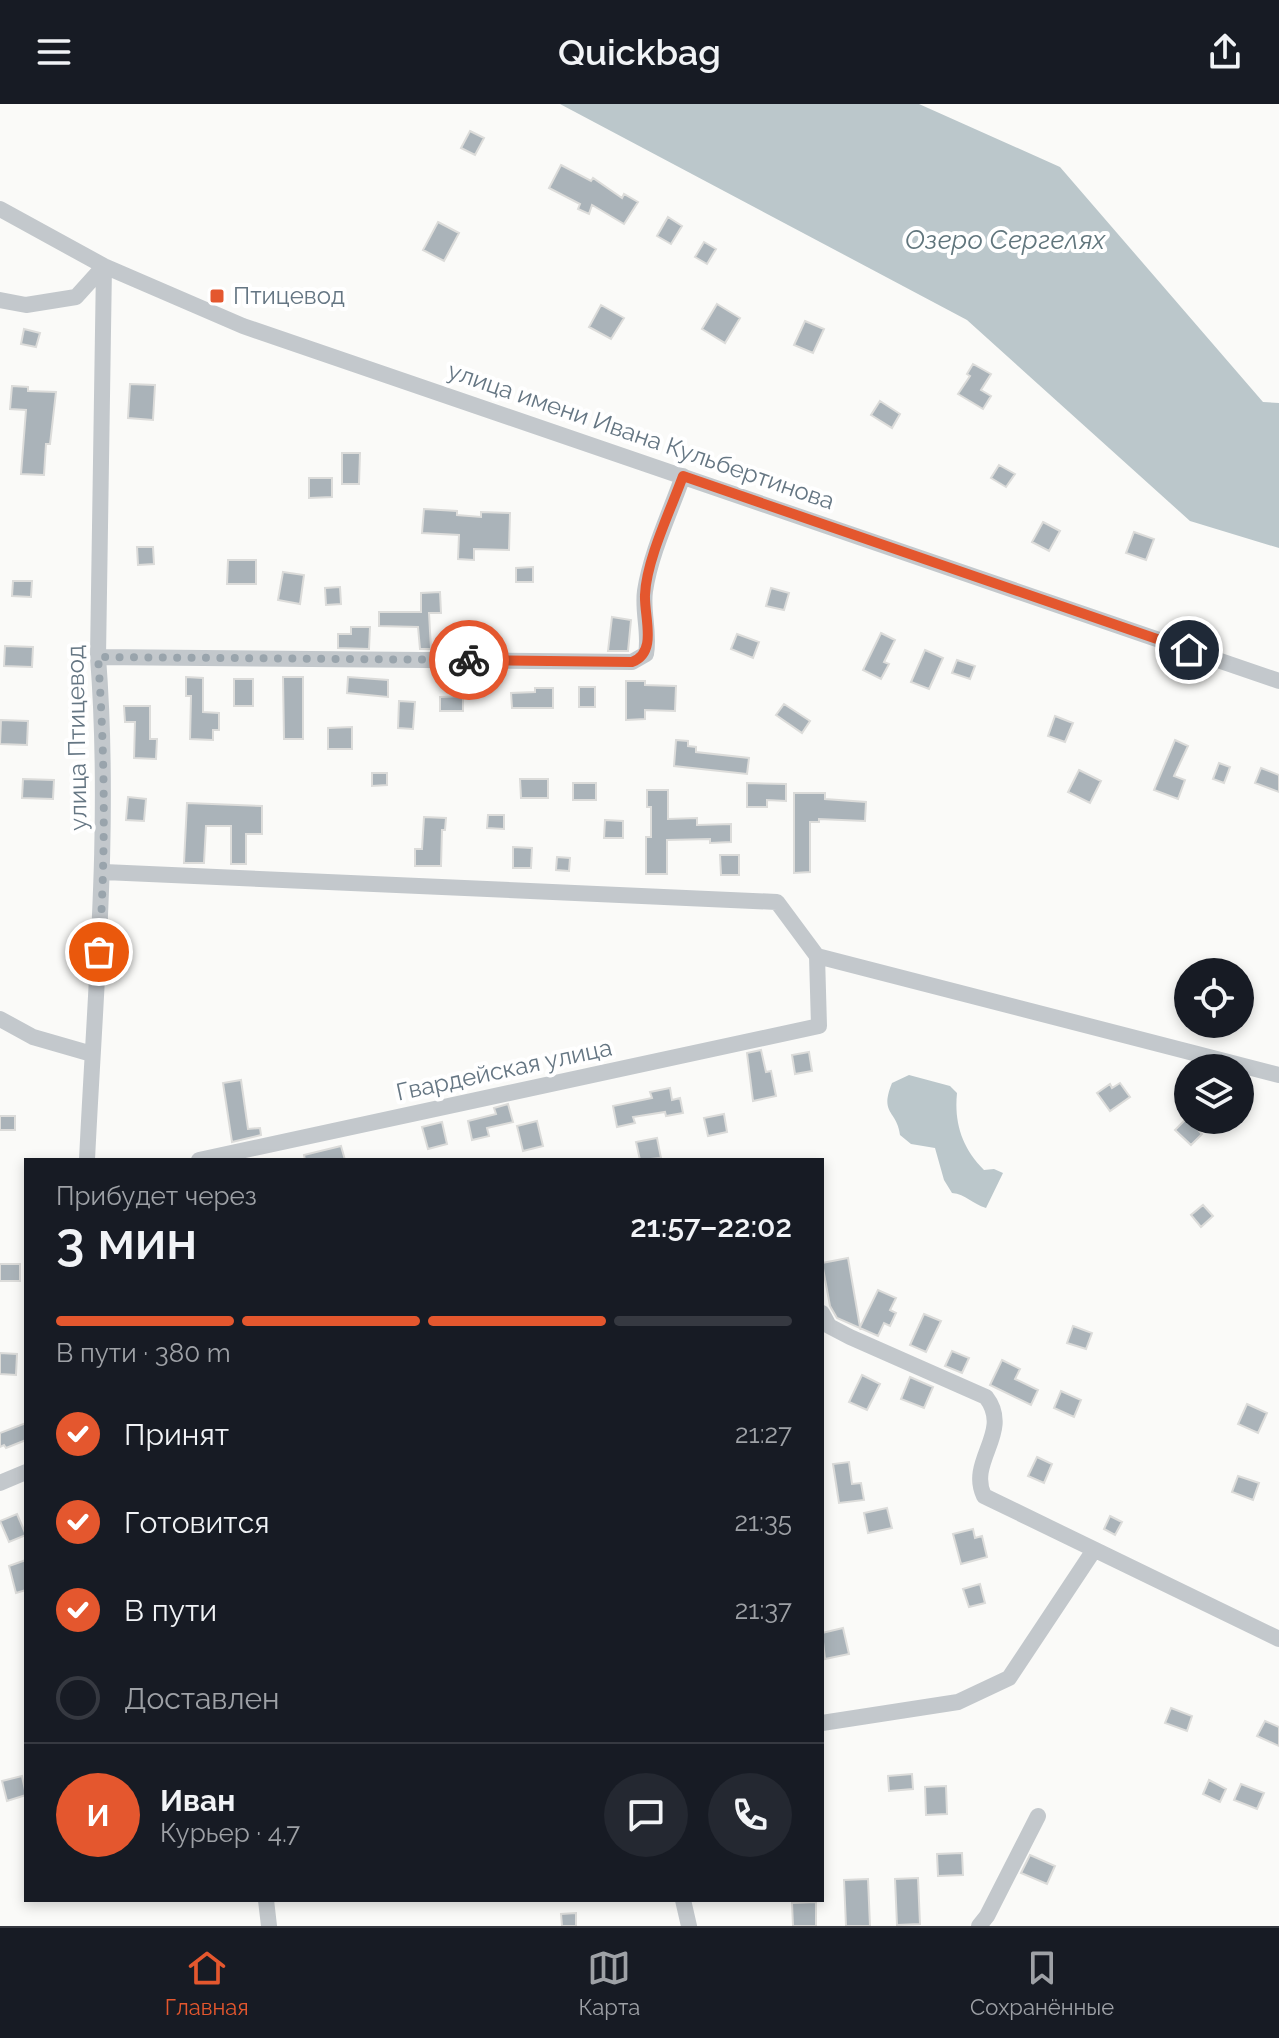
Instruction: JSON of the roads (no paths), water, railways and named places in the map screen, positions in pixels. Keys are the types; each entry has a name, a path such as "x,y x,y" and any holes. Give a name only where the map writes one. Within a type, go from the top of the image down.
{"street":[{"name":"улица имени Ивана Кульбертинова","path":"0,209 104,266 243,326 1279,681"},
{"path":"0,300 26,305 76,297 104,266"},
{"name":"улица Птицевод","path":"87,1158 104,872 102,705 98,657 104,266"},
{"path":"98,657 632,662 646,654 645,593 652,562 683,476"},
{"path":"104,872 777,902 817,956 1279,1075"},
{"name":"Гвардейская улица","path":"208,1158 819,1026 817,956"},
{"path":"0,1019 33,1037 92,1054"},
{"path":"824,1317 829,1326 850,1337 986,1397 995,1408 996,1421 980,1475 979,1486 984,1496 1278,1638"},
{"path":"0,1483 24,1473"},
{"path":"824,1723 958,1702 1009,1678 1094,1550"},
{"path":"979,1926 1038,1816"},
{"path":"266,1902 269,1926"},
{"path":"683,1902 689,1926"}],"water":[{"name":"Озеро Сергелях","path":"560,104 919,104 1060,167 1263,402 1279,403 1279,548 1190,521 967,320"},
{"path":"909,1075 950,1086 957,1093 958,1125 970,1153 984,1170 994,1169 1003,1173 986,1208 952,1193 944,1180 935,1148 911,1144 900,1135 888,1107 888,1093 892,1083"}],"place":[{"name":"Птицевод","path":"217,296"}]}
